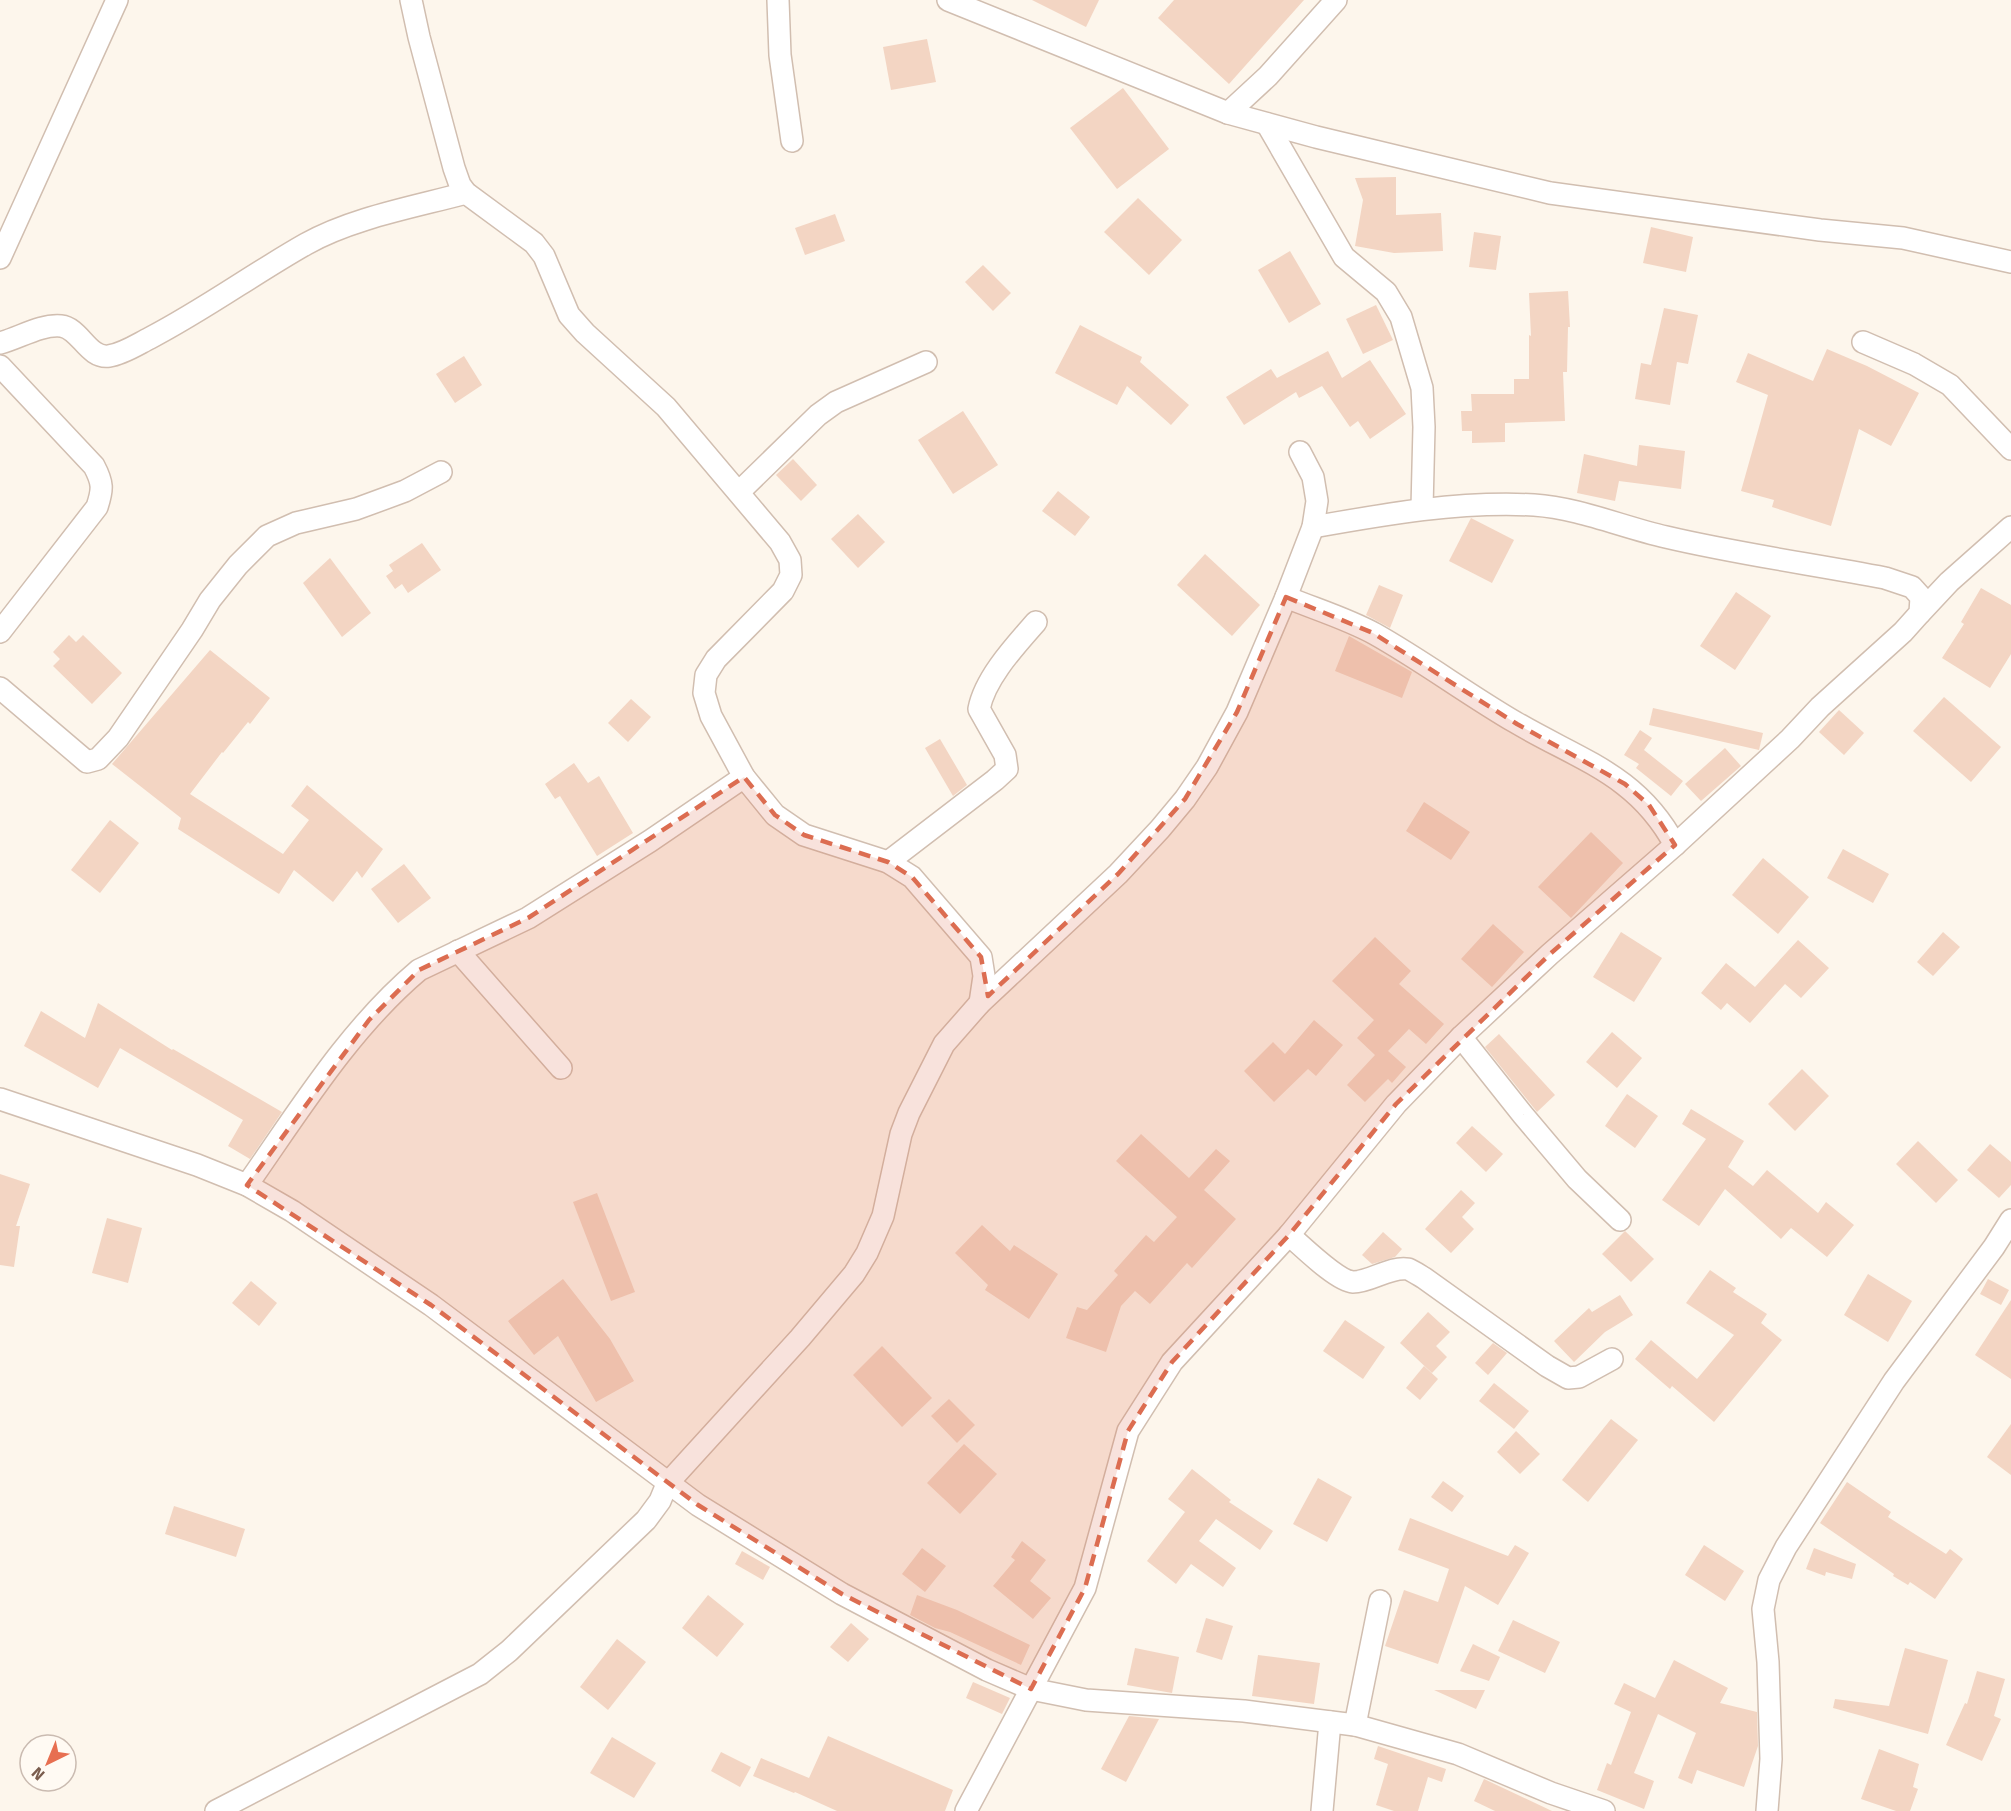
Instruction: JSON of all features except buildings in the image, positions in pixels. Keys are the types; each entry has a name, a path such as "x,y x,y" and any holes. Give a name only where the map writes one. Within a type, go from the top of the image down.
{"street":[{"path":"0,258 117,0"},
{"path":"411,0 454,168 465,194 534,243 544,256 569,315 585,333 666,407 780,542 790,560 791,575 783,591 716,659 706,675 704,693 711,716 744,777 775,815 804,835 888,862 912,877 981,957 984,976 980,1003"},
{"path":"778,0 780,55 792,141"},
{"path":"948,0 1228,113 1267,124 1550,193 1820,230 1904,238 2011,262"},
{"path":"1228,113 1268,76 1336,0"},
{"path":"1267,124 1344,257 1386,292 1401,317 1422,388 1424,427 1422,508"},
{"path":"0,343 50,326 64,326 74,332 93,352 107,357 123,352 182,321 308,243 364,220 465,194"},
{"path":"1863,342 1914,364 1950,385 2011,449"},
{"path":"739,492 818,415 836,402 926,362"},
{"path":"0,366 94,466 101,480 101,494 97,507 0,632"},
{"path":"216,1811 480,1674 509,1651 646,1520 660,1501 667,1484 800,1338 854,1274 867,1253 882,1216 896,1151 909,1113 944,1044 980,1003 1118,874 1185,799 1207,767 1237,711 1313,527 1317,501 1313,477 1300,452"},
{"path":"0,688 87,762 98,759 117,738 192,630 210,600 238,565 267,536 296,523 357,508 405,491 441,472"},
{"path":"1313,527 1422,508 1525,505 1564,510 1666,537 1885,578 1912,586 1921,597 1920,613"},
{"path":"966,1811 1085,1588 1128,1431 1172,1362 1289,1235 1396,1104 1461,1037 1790,739 1820,707 1903,632 1949,582 2011,527"},
{"path":"1286,597 1373,633 1517,724 1576,754 1625,784 1649,805 1675,845"},
{"path":"888,862 995,780 1006,768 1005,755 979,709 981,696 1008,654 1036,622"},
{"path":"247,1185 325,1074 369,1020 419,970 528,918 650,841 744,777"},
{"path":"458,951 561,1068"},
{"path":"1461,1037 1570,1170 1620,1220"},
{"path":"0,1099 197,1165 247,1185 292,1210 431,1305 698,1505 842,1594 987,1670 1030,1689 1086,1700 1244,1711 1355,1725 1458,1754 1551,1793 1604,1811"},
{"path":"1767,1811 1771,1759 1768,1662 1763,1609 1769,1581 1786,1547 1894,1381 1994,1247 2011,1220"},
{"path":"1289,1235 1340,1277 1351,1282 1368,1280 1397,1270 1408,1269 1547,1366 1568,1378 1579,1377 1612,1359"},
{"path":"1355,1725 1380,1601"},
{"path":"1322,1811 1330,1722"}],"highlighted area":[{"path":"1286,597 1373,633 1517,724 1625,784 1649,805 1675,845 1550,954 1396,1104 1289,1235 1172,1362 1128,1431 1085,1588 1031,1689 842,1594 698,1505 431,1305 247,1185 369,1020 419,970 528,918 744,777 775,815 804,835 888,862 912,877 981,957 988,996 1118,874 1185,799 1237,712"}]}
